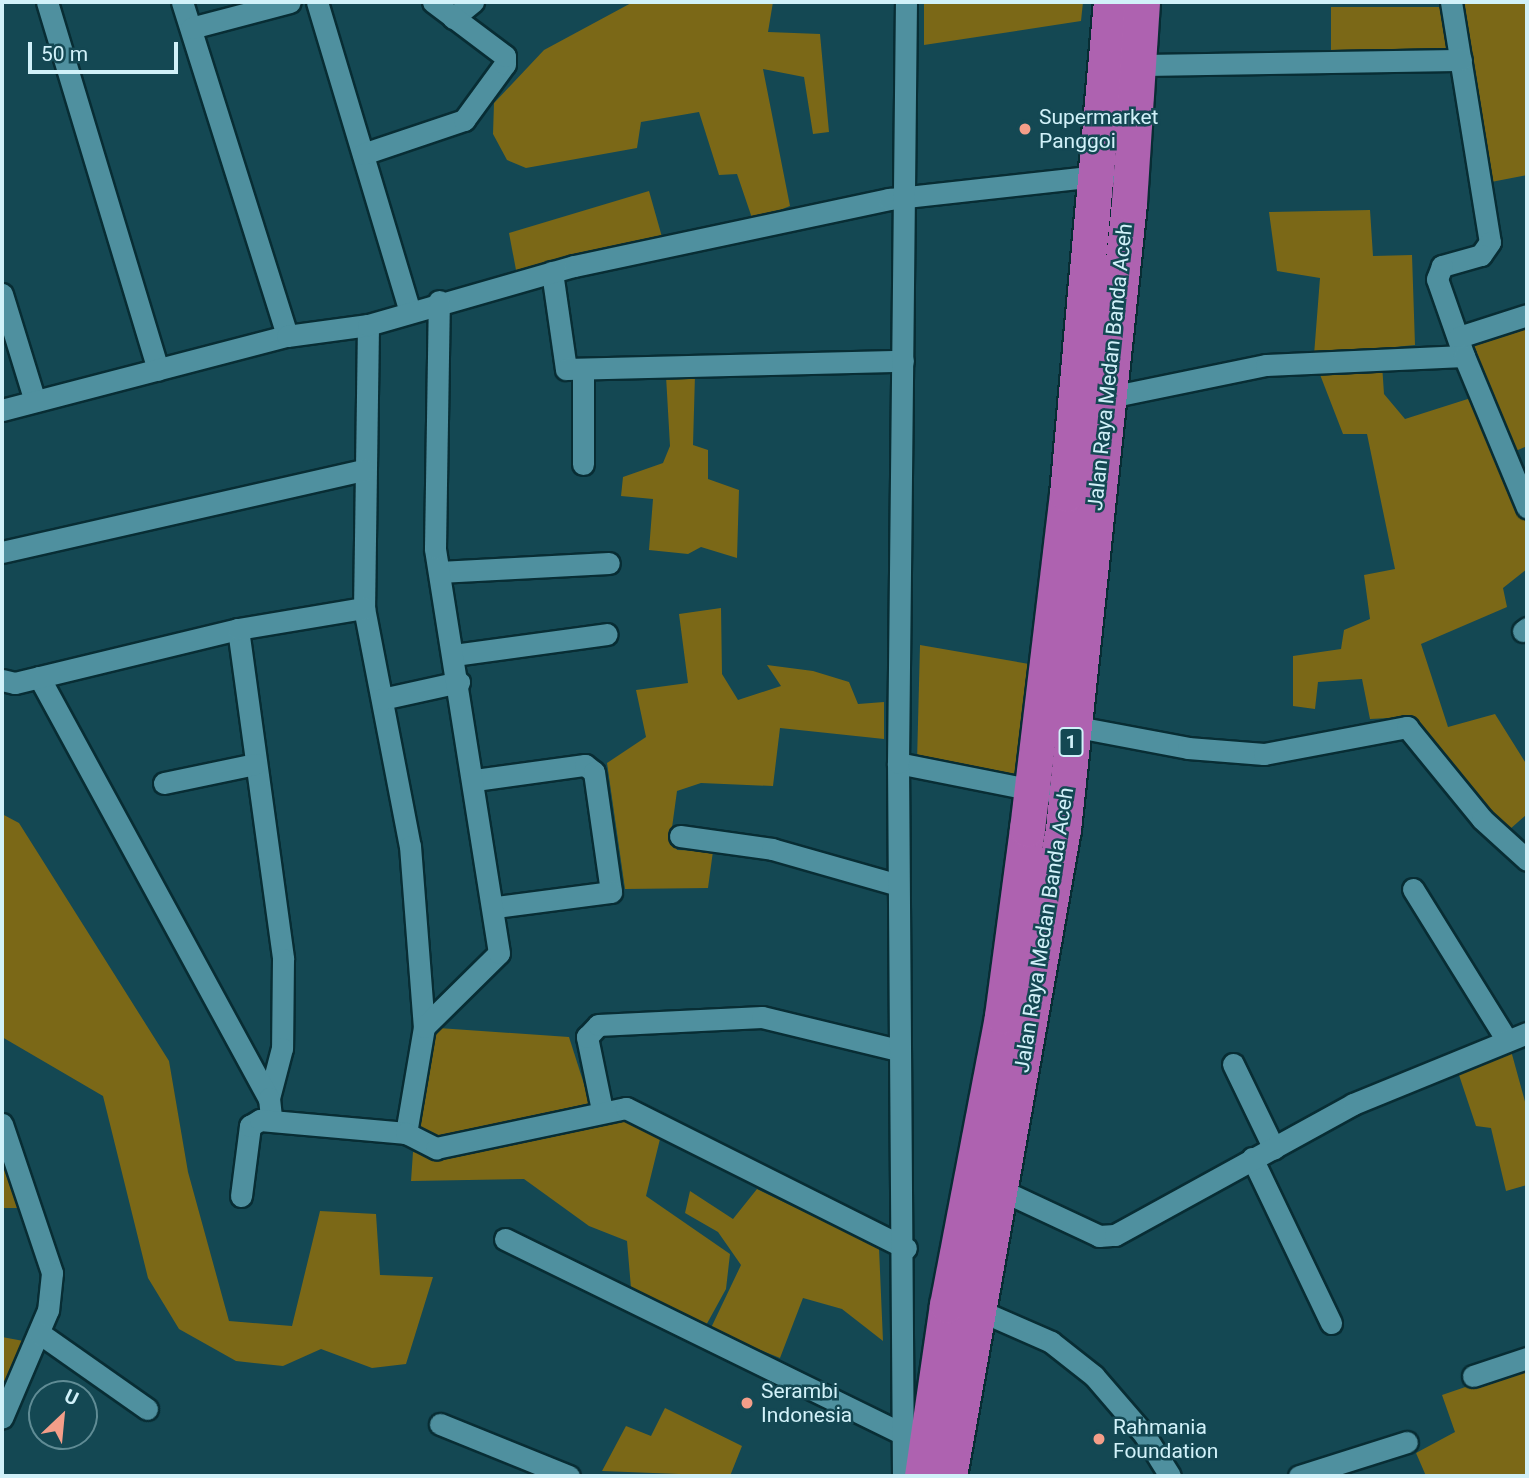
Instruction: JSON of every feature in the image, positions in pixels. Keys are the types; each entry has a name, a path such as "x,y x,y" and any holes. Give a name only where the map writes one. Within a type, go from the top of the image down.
{"highway":[{"name":"Jalan Raya Medan Banda Aceh","path":"949,1476 975,1309 1001,1190 1066,795 1105,398 1115,175 1111,2"},
{"name":"Jalan Raya Medan Banda Aceh","path":"917,1451 1003,1016 1115,175 1139,65 1142,2"}],"street":[{"path":"47,2 158,370"},
{"path":"182,2 287,336"},
{"path":"191,28 290,2"},
{"path":"317,2 409,309"},
{"path":"363,154 464,120 505,64 505,56 433,2"},
{"path":"453,18 473,2"},
{"path":"903,1476 917,1451 898,1050 898,763 906,2"},
{"path":"1451,2 1461,60 1475,182 1490,242 1481,255 1440,269 1441,292 1462,347 1518,458 1527,507"},
{"path":"1139,65 1461,60"},
{"path":"2,410 287,336 369,325 409,309 552,271 905,196 1115,175"},
{"path":"552,271 562,365 583,372 903,361"},
{"path":"2,294 35,401"},
{"path":"424,1027 496,960 496,907 439,572 432,515 439,301"},
{"path":"1105,398 1266,365 1462,347 1527,315"},
{"path":"369,325 363,470 364,608 410,846 424,1027 406,1133"},
{"path":"583,372 583,464"},
{"path":"2,552 363,470"},
{"path":"439,572 609,563"},
{"path":"2,680 39,677 238,629 364,608"},
{"path":"238,629 282,959 282,1048 270,1108 250,1126 240,1196"},
{"path":"454,655 607,634"},
{"path":"39,677 270,1108"},
{"path":"382,699 459,682"},
{"path":"1072,726 1188,748 1264,754 1407,727 1482,819 1527,860"},
{"path":"898,763 1066,795"},
{"path":"164,783 255,764"},
{"path":"475,780 585,765 594,772 611,892 496,907"},
{"path":"680,835 772,849 898,885"},
{"path":"1413,889 1506,1040"},
{"path":"602,1110 587,1037 598,1025 762,1017 898,1050"},
{"path":"1001,1190 1109,1237 1353,1104 1527,1033"},
{"path":"1233,1064 1274,1149"},
{"path":"270,1108 406,1133 436,1148 602,1110 637,1111 906,1248"},
{"path":"2,1124 49,1255 48,1310 2,1418"},
{"path":"1252,1158 1331,1324"},
{"path":"505,1239 917,1451"},
{"path":"975,1309 1052,1342 1094,1376 1144,1434 1170,1476"},
{"path":"39,1333 147,1409"},
{"path":"1473,1376 1527,1358"},
{"path":"440,1424 569,1476"},
{"path":"1299,1476 1407,1442"}],"shaded area":[{"path":"633,2 773,2 768,32 820,34 829,132 813,134 804,77 763,69 790,206 753,221 737,174 719,175 699,112 641,122 637,148 526,168 507,160 493,134 494,103 544,50"},
{"path":"924,2 1083,2 1081,21 924,45"},
{"path":"1457,2 1527,2 1527,175 1486,183"},
{"path":"1331,7 1447,7 1447,56 1331,56"},
{"path":"649,191 662,237 516,270 509,233"},
{"path":"1370,210 1373,256 1412,255 1415,345 1314,355 1320,278 1277,271 1269,212"},
{"path":"1527,326 1527,446 1511,453 1470,345"},
{"path":"1382,364 1384,394 1405,419 1474,397 1527,507 1527,569 1503,588 1507,607 1421,644 1448,727 1495,714 1527,765 1527,814 1501,837 1409,717 1370,719 1362,679 1318,682 1315,709 1293,706 1293,656 1341,649 1344,630 1370,619 1364,575 1395,569 1367,434 1343,434 1319,372"},
{"path":"695,375 693,445 708,450 708,479 739,490 737,558 701,547 688,554 649,550 653,499 621,496 623,477 663,463 670,446 666,376"},
{"path":"721,608 722,674 738,700 781,686 767,665 813,671 849,682 858,704 884,702 884,739 780,728 773,786 701,783 677,791 671,835 677,850 713,851 708,888 625,889 607,763 646,737 636,690 688,683 679,614"},
{"path":"920,645 1029,664 1016,782 917,762"},
{"path":"2,814 19,823 169,1061 188,1172 229,1321 292,1326 320,1211 376,1214 380,1275 433,1277 406,1364 372,1368 321,1349 283,1366 236,1361 179,1329 148,1278 103,1096 2,1037"},
{"path":"424,1027 569,1037 590,1103 437,1137 417,1128"},
{"path":"1510,1047 1527,1109 1527,1185 1506,1191 1491,1128 1476,1126 1458,1072"},
{"path":"626,1115 662,1131 646,1196 730,1254 726,1289 704,1329 631,1288 627,1241 589,1226 524,1179 411,1181 413,1152 446,1157"},
{"path":"2,1146 21,1208 2,1208"},
{"path":"757,1189 879,1248 883,1341 842,1309 803,1298 780,1358 710,1330 741,1265 718,1232 685,1213 690,1191 733,1219"},
{"path":"2,1337 29,1342 2,1397"},
{"path":"1527,1366 1526,1476 1426,1476 1416,1453 1455,1432 1442,1395"},
{"path":"665,1408 742,1446 730,1476 602,1471 626,1426 651,1436"}],"place":[{"name":"Supermarket Panggoi","path":"1025,129"},
{"name":"Serambi Indonesia","path":"747,1403"},
{"name":"Rahmania Foundation","path":"1099,1439"}]}
